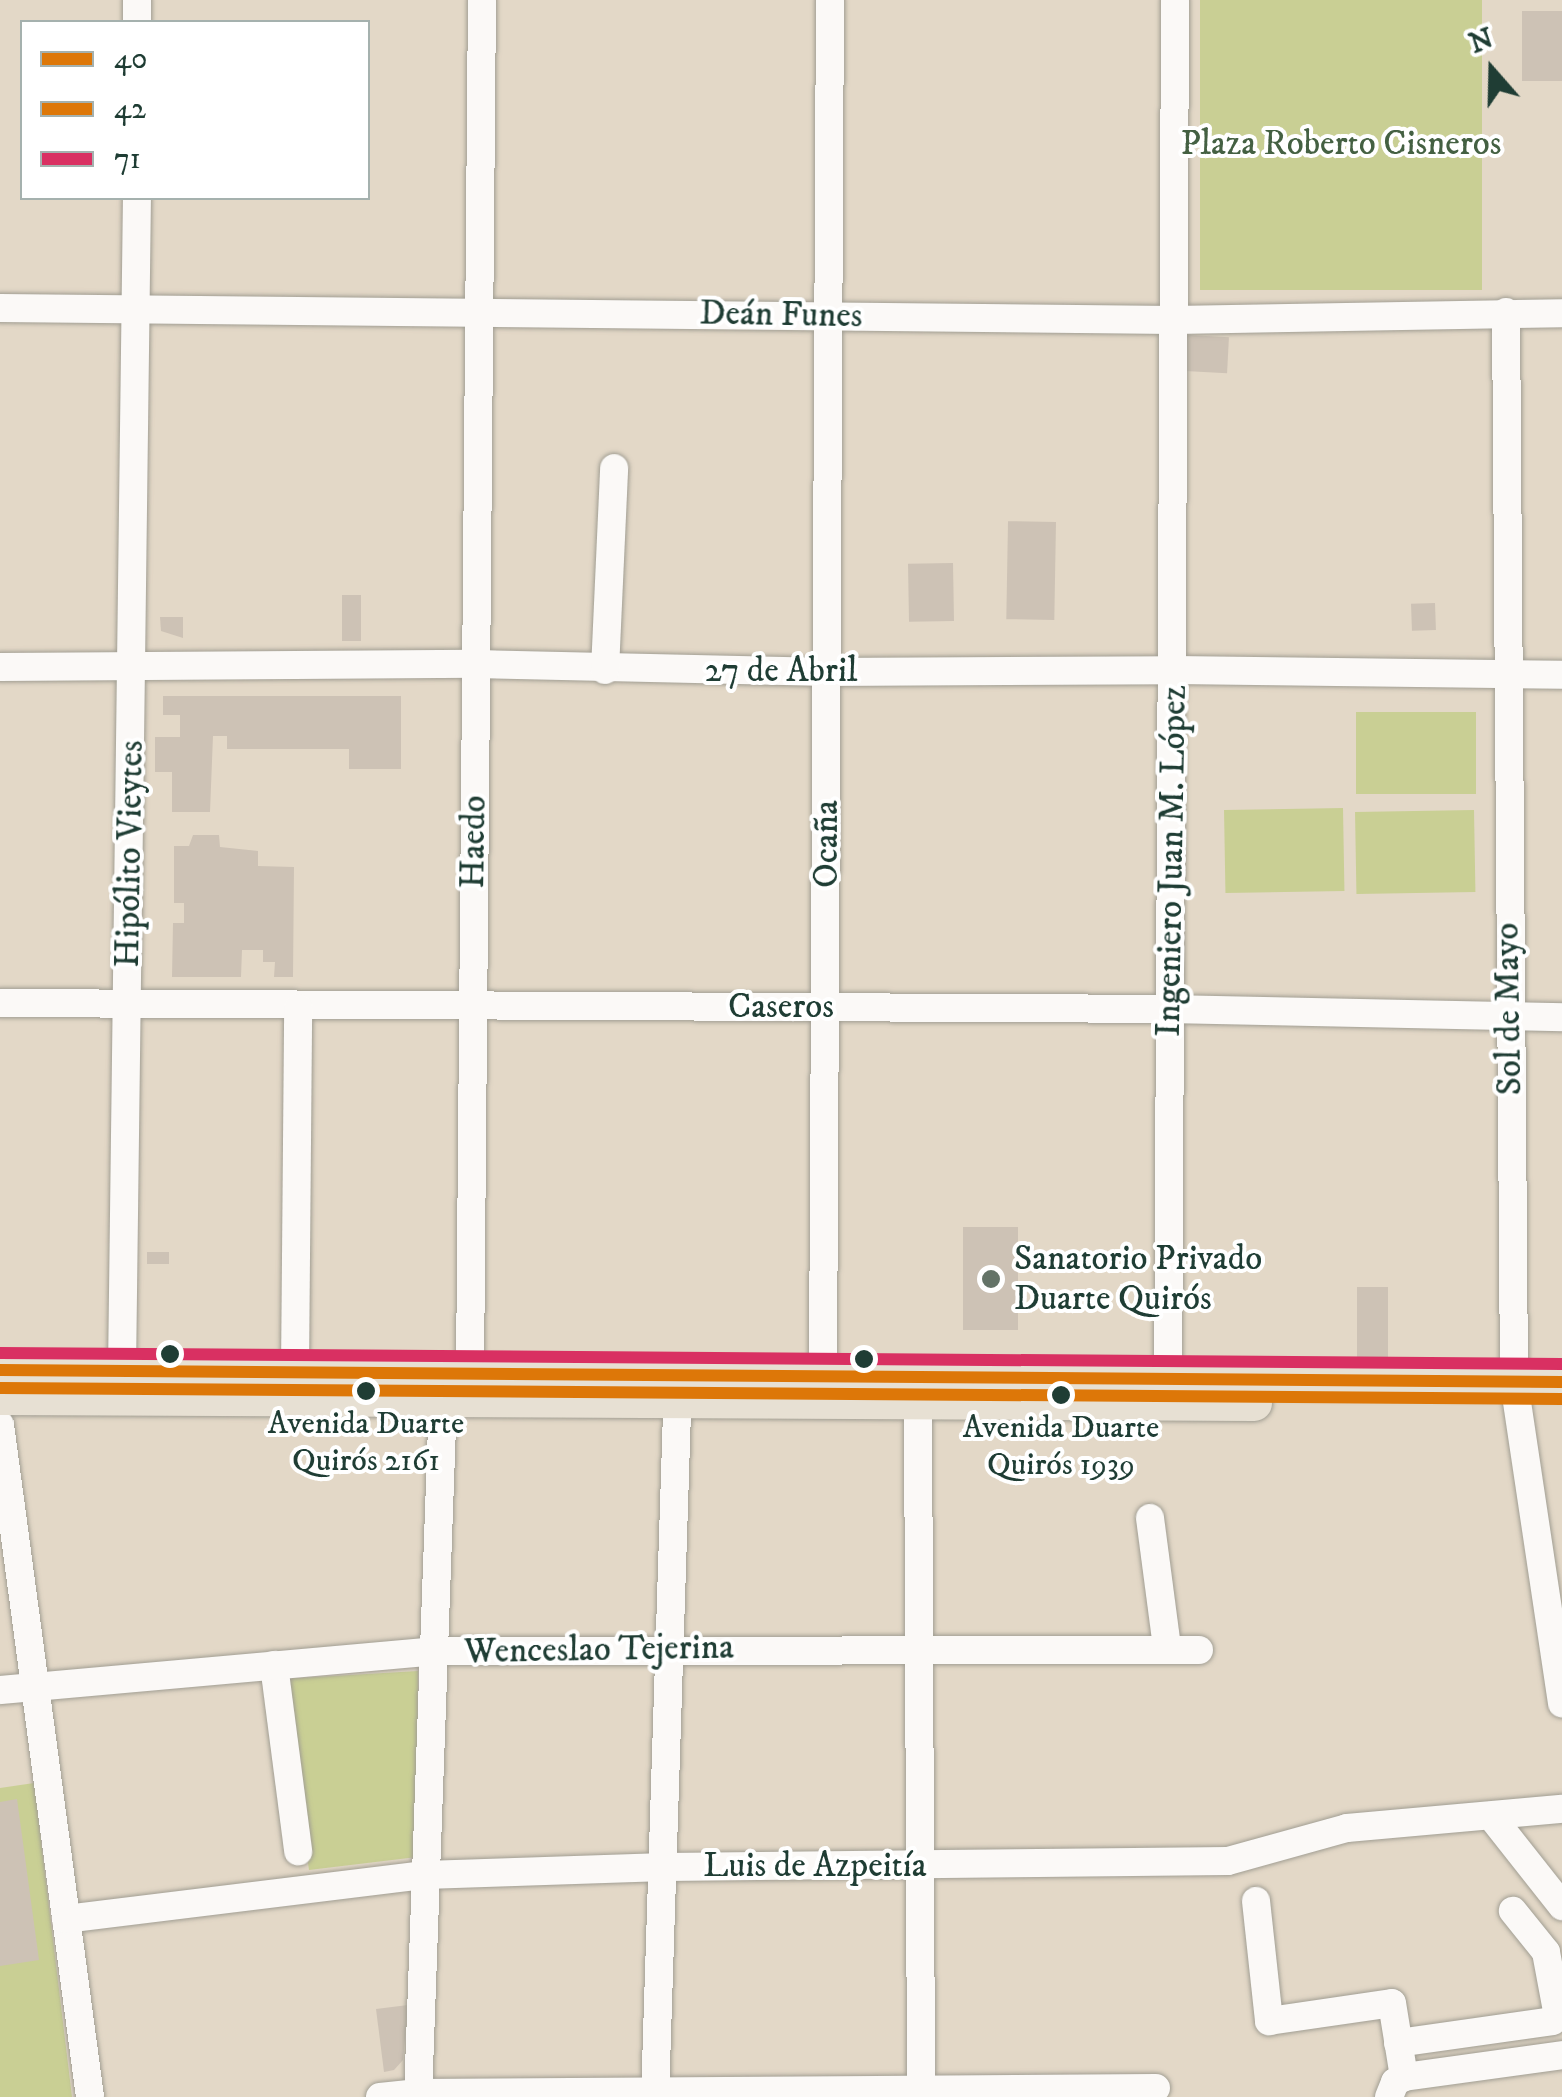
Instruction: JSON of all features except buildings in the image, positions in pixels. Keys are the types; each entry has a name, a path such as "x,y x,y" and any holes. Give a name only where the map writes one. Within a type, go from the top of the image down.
{"main road":[{"path":"0,1370 126,1384 443,1399 678,1387 823,1373 1168,1390 1516,1393 1562,1403"},
{"path":"0,1397 295,1372 470,1372 918,1402 1168,1390"},
{"path":"1516,1393 1562,1382"}],"street":[{"name":"Haedo","path":"470,1372 471,1006 478,664 476,312 482,0"},
{"name":"Ocaña","path":"823,1373 830,0"},
{"name":"Ingeniero Juan M. López","path":"1168,1390 1175,670 1175,0"},
{"name":"Hipólito Vieytes","path":"126,1384 137,200"},
{"name":"Deán Funes","path":"0,308 1174,320 1562,313"},
{"name":"Sol de Mayo","path":"1506,312 1509,1017 1516,1393 1561,1693"},
{"path":"605,670 614,468"},
{"name":"27 de Abril","path":"0,666 478,664 605,670 1562,675"},
{"name":"Caseros","path":"0,1003 298,1008 1170,1009 1562,1017"},
{"path":"295,1372 298,1008"},
{"path":"655,2095 673,1649 678,1387"},
{"path":"418,2095 443,1399"},
{"path":"918,1402 920,2094"},
{"path":"0,1425 90,2097"},
{"path":"1150,1518 1167,1648"},
{"name":"Wenceslao Tejerina","path":"0,1690 434,1651 1199,1650"},
{"path":"274,1665 298,1852"},
{"name":"Luis de Azpeitía","path":"66,1918 425,1874 665,1867 1228,1861 1347,1828 1562,1808"},
{"path":"1491,1816 1562,1906"},
{"path":"1256,1901 1269,2021 1392,2003 1398,2042 1396,2087 1562,2054"},
{"path":"1398,2042 1552,2021 1557,2011 1546,1952 1513,1911"},
{"path":"380,2097 920,2094 1156,2088"}],"green space":[{"name":"Plaza Roberto Cisneros","path":"1200,0 1482,0 1482,290 1200,290"},
{"path":"1356,712 1476,712 1476,794 1356,794"},
{"path":"1343,808 1344,891 1225,893 1224,810"},
{"path":"1474,810 1475,892 1356,894 1355,812"},
{"path":"418,1671 417,1857 309,1870 281,1679"},
{"path":"34,1783 72,2097 0,2097 0,1788"}],"transit line":[{"name":"71","path":"0,1353 1562,1364"},
{"name":"40","path":"0,1370 1562,1382"},
{"name":"42","path":"0,1388 1562,1399"}],"place":[{"name":"Sanatorio Privado Duarte Quirós","path":"991,1279"},
{"name":"Avenida Duarte Quirós 2161","path":"366,1391"},
{"name":"Avenida Duarte Quirós 1939","path":"1061,1395"}]}
